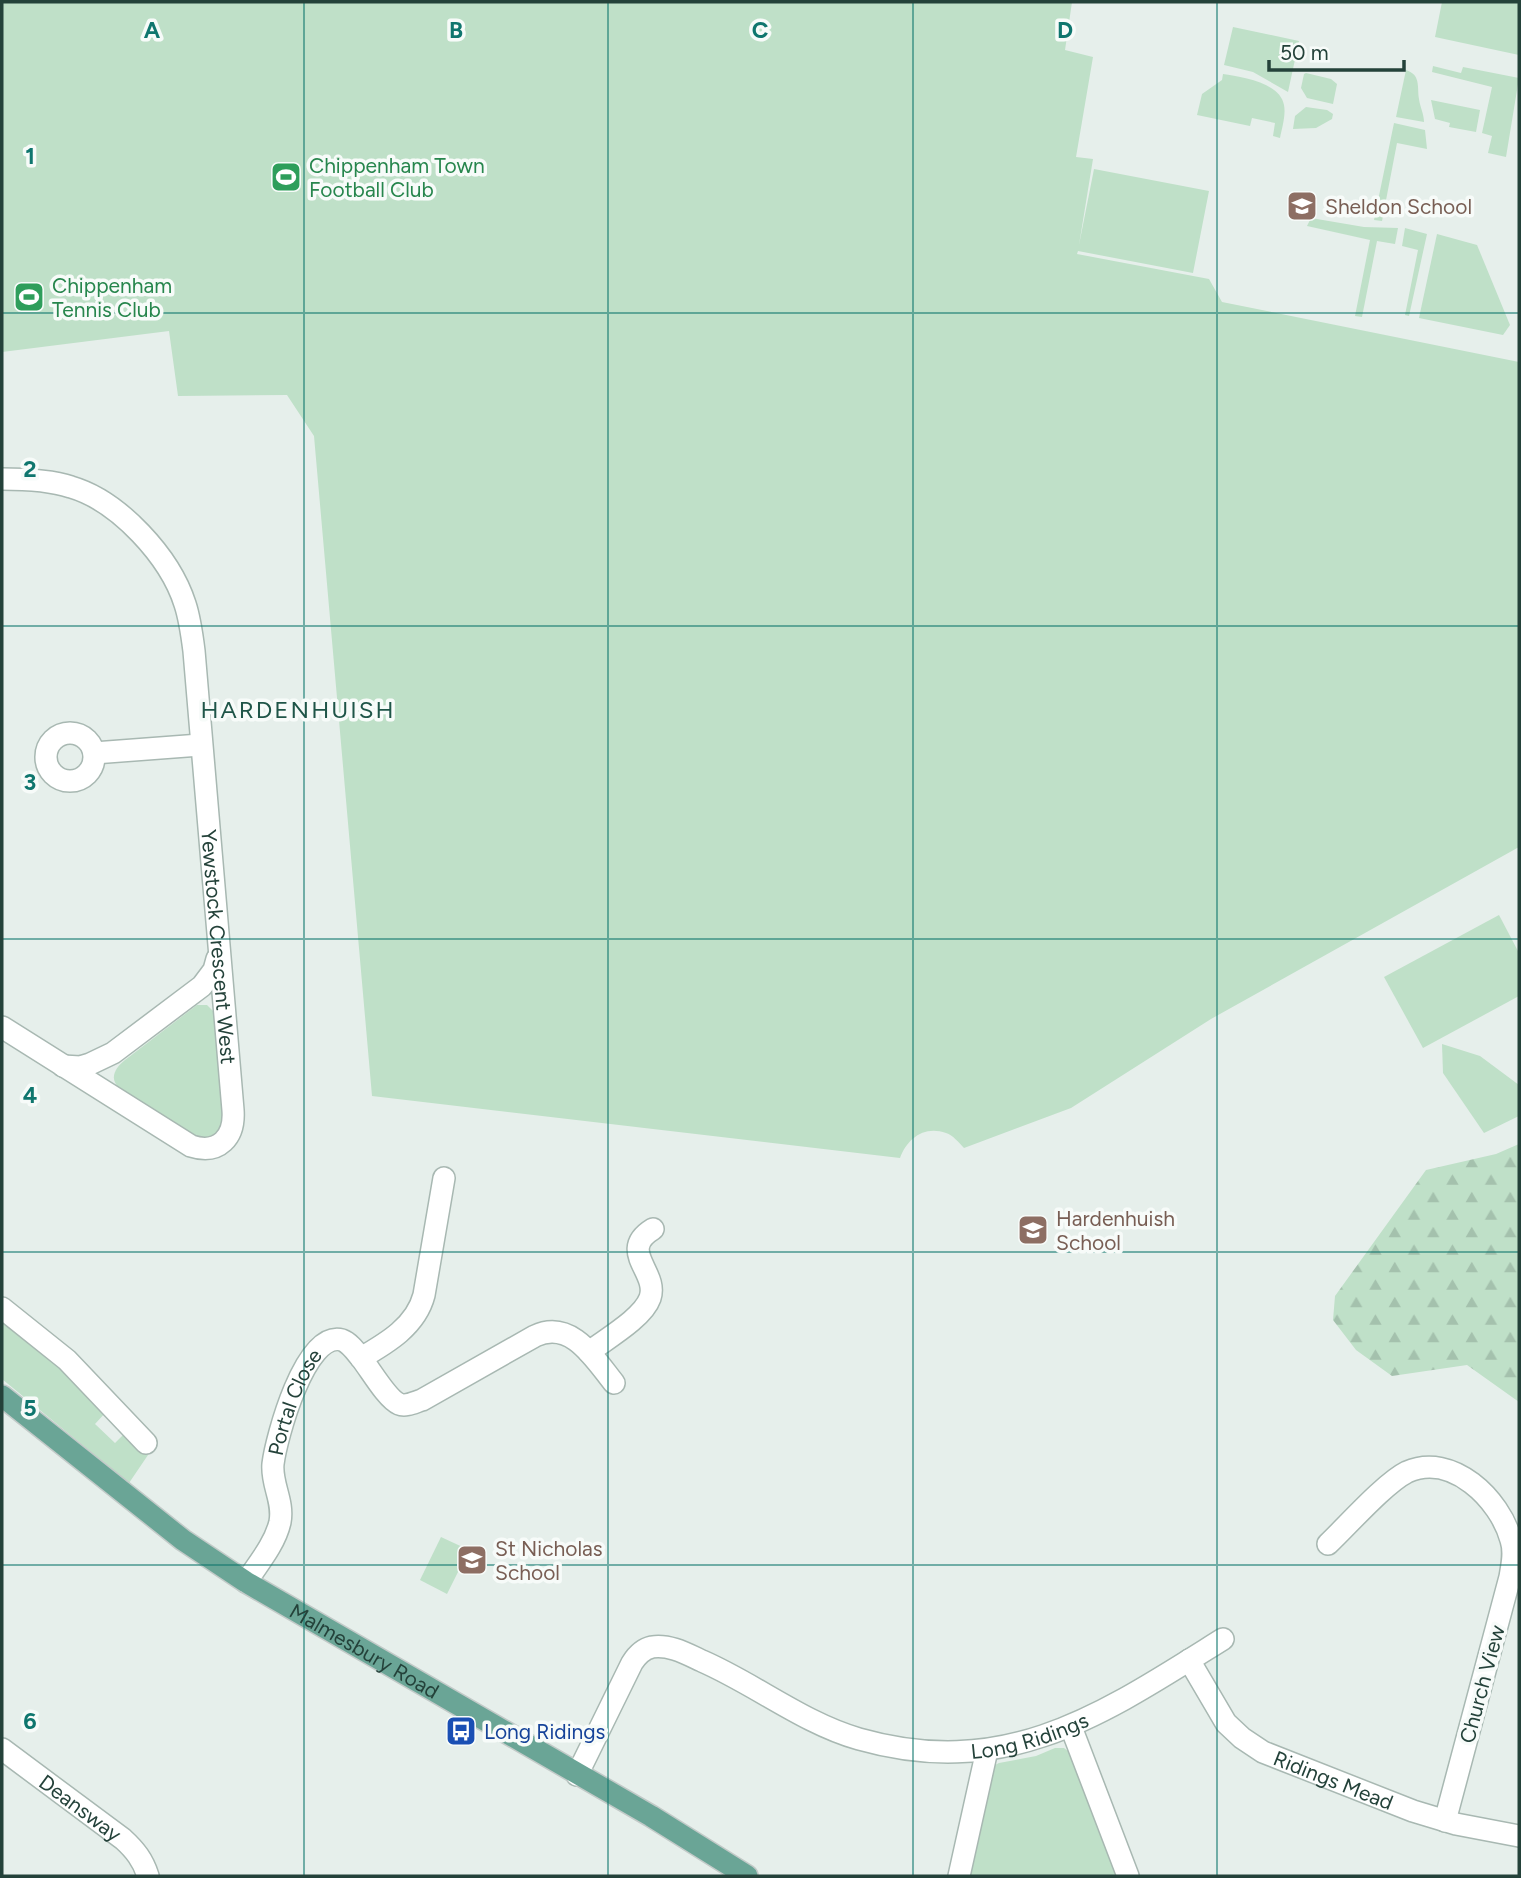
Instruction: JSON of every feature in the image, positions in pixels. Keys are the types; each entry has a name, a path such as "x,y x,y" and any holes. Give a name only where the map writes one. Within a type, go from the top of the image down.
{"main road":[{"name":"Malmesbury Road","path":"2,1396 183,1540 246,1582 747,1876"}],"street":[{"name":"Yewstock Crescent West","path":"2,479 70,486 88,494 120,515 158,553 184,601 190,624 233,1119 229,1133 219,1145 206,1149 191,1146 63,1066"},
{"path":"94,752 201,745"},
{"path":"2,1027 63,1066 80,1067 90,1064 124,1045 202,986 214,970 218,953"},
{"name":"Portal Close","path":"246,1582 274,1539 280,1523 279,1497 272,1475 273,1459 288,1403 298,1379 313,1357 332,1341 347,1343 361,1358 401,1331 419,1310 424,1295 444,1178"},
{"path":"589,1352 633,1319 648,1303 652,1289 641,1263 639,1245 642,1237 653,1229"},
{"path":"2,1308 67,1360 115,1422 146,1443"},
{"path":"361,1358 391,1398 403,1405 419,1401 541,1333 563,1332 576,1339 614,1383"},
{"name":"Church View","path":"1328,1544 1393,1482 1406,1473 1427,1467 1446,1468 1463,1476 1494,1508 1508,1531 1513,1553 1510,1577 1445,1821"},
{"name":"Long Ridings","path":"577,1774 634,1660 645,1649 654,1647 679,1650 730,1673 820,1724 846,1735 885,1745 929,1751 987,1750 1037,1740 1071,1727 1116,1704 1223,1639"},
{"name":"Ridings Mead","path":"1189,1660 1226,1723 1263,1752 1412,1811 1445,1821 1519,1836"},
{"path":"1071,1727 1128,1876"},
{"name":"Deansway","path":"2,1749 123,1839 143,1862 148,1876"},
{"path":"959,1876 987,1750"}],"green space":[{"path":"2,2 1072,2 1065,50 1093,57 1076,157 1093,159 1079,245 1094,169 1209,191 1193,273 1078,251 1077,254 1209,279 1222,302 1519,362 1519,847 1211,1019 1071,1108 964,1148 949,1134 938,1131 924,1132 907,1145 900,1158 372,1096 314,436 287,395 178,396 169,331 2,352"},
{"path":"1442,2 1519,2 1519,55 1435,37"},
{"path":"1233,27 1299,41 1288,92 1253,72 1224,65"},
{"path":"1433,66 1461,73 1463,67 1519,78 1506,157 1488,153 1492,136 1482,133 1492,87 1432,72"},
{"path":"1406,70 1416,78 1424,122 1396,117"},
{"path":"1306,73 1331,79 1337,84 1333,104 1307,98 1301,88"},
{"path":"1223,74 1259,82 1281,97 1284,122 1280,138 1273,136 1275,123 1252,118 1250,126 1197,115 1202,94 1222,80"},
{"path":"1431,100 1480,110 1476,132 1449,127 1450,123 1435,119"},
{"path":"1306,107 1327,110 1333,114 1332,119 1316,128 1293,129 1295,116"},
{"path":"1394,123 1425,130 1427,149 1397,143 1382,221 1374,220"},
{"path":"1311,218 1364,227 1398,228 1395,244 1377,241 1362,317 1355,316 1370,240 1307,226"},
{"path":"1405,228 1427,234 1409,316 1405,315 1418,250 1402,246"},
{"path":"1437,234 1477,245 1510,325 1503,335 1419,318"},
{"path":"1499,915 1519,953 1519,996 1423,1048 1384,977"},
{"path":"197,1005 207,1005 214,1012 225,1125 219,1137 198,1138 119,1088 114,1081 114,1073 121,1063"},
{"path":"1442,1044 1480,1056 1519,1085 1519,1116 1484,1133 1443,1073"},
{"path":"1519,1144 1519,1402 1467,1365 1392,1376 1356,1350 1333,1320 1335,1296 1426,1170 1496,1154"},
{"path":"2,1314 106,1412 95,1424 115,1443 126,1432 148,1455 129,1483 2,1379"},
{"path":"441,1537 469,1550 447,1594 420,1580"},
{"path":"1055,1748 1064,1748 1073,1755 1121,1876 966,1876 993,1766 1036,1756"}],"place":[{"name":"Chippenham Town Football Club","path":"286,177"},
{"name":"Sheldon School","path":"1302,206"},
{"name":"Chippenham Tennis Club","path":"29,297"},
{"name":"Hardenhuish School","path":"1033,1230"},
{"name":"St Nicholas School","path":"472,1560"},
{"name":"Long Ridings","path":"461,1731"}],"district":[{"name":"HARDENHUISH","path":"298,709"}]}
